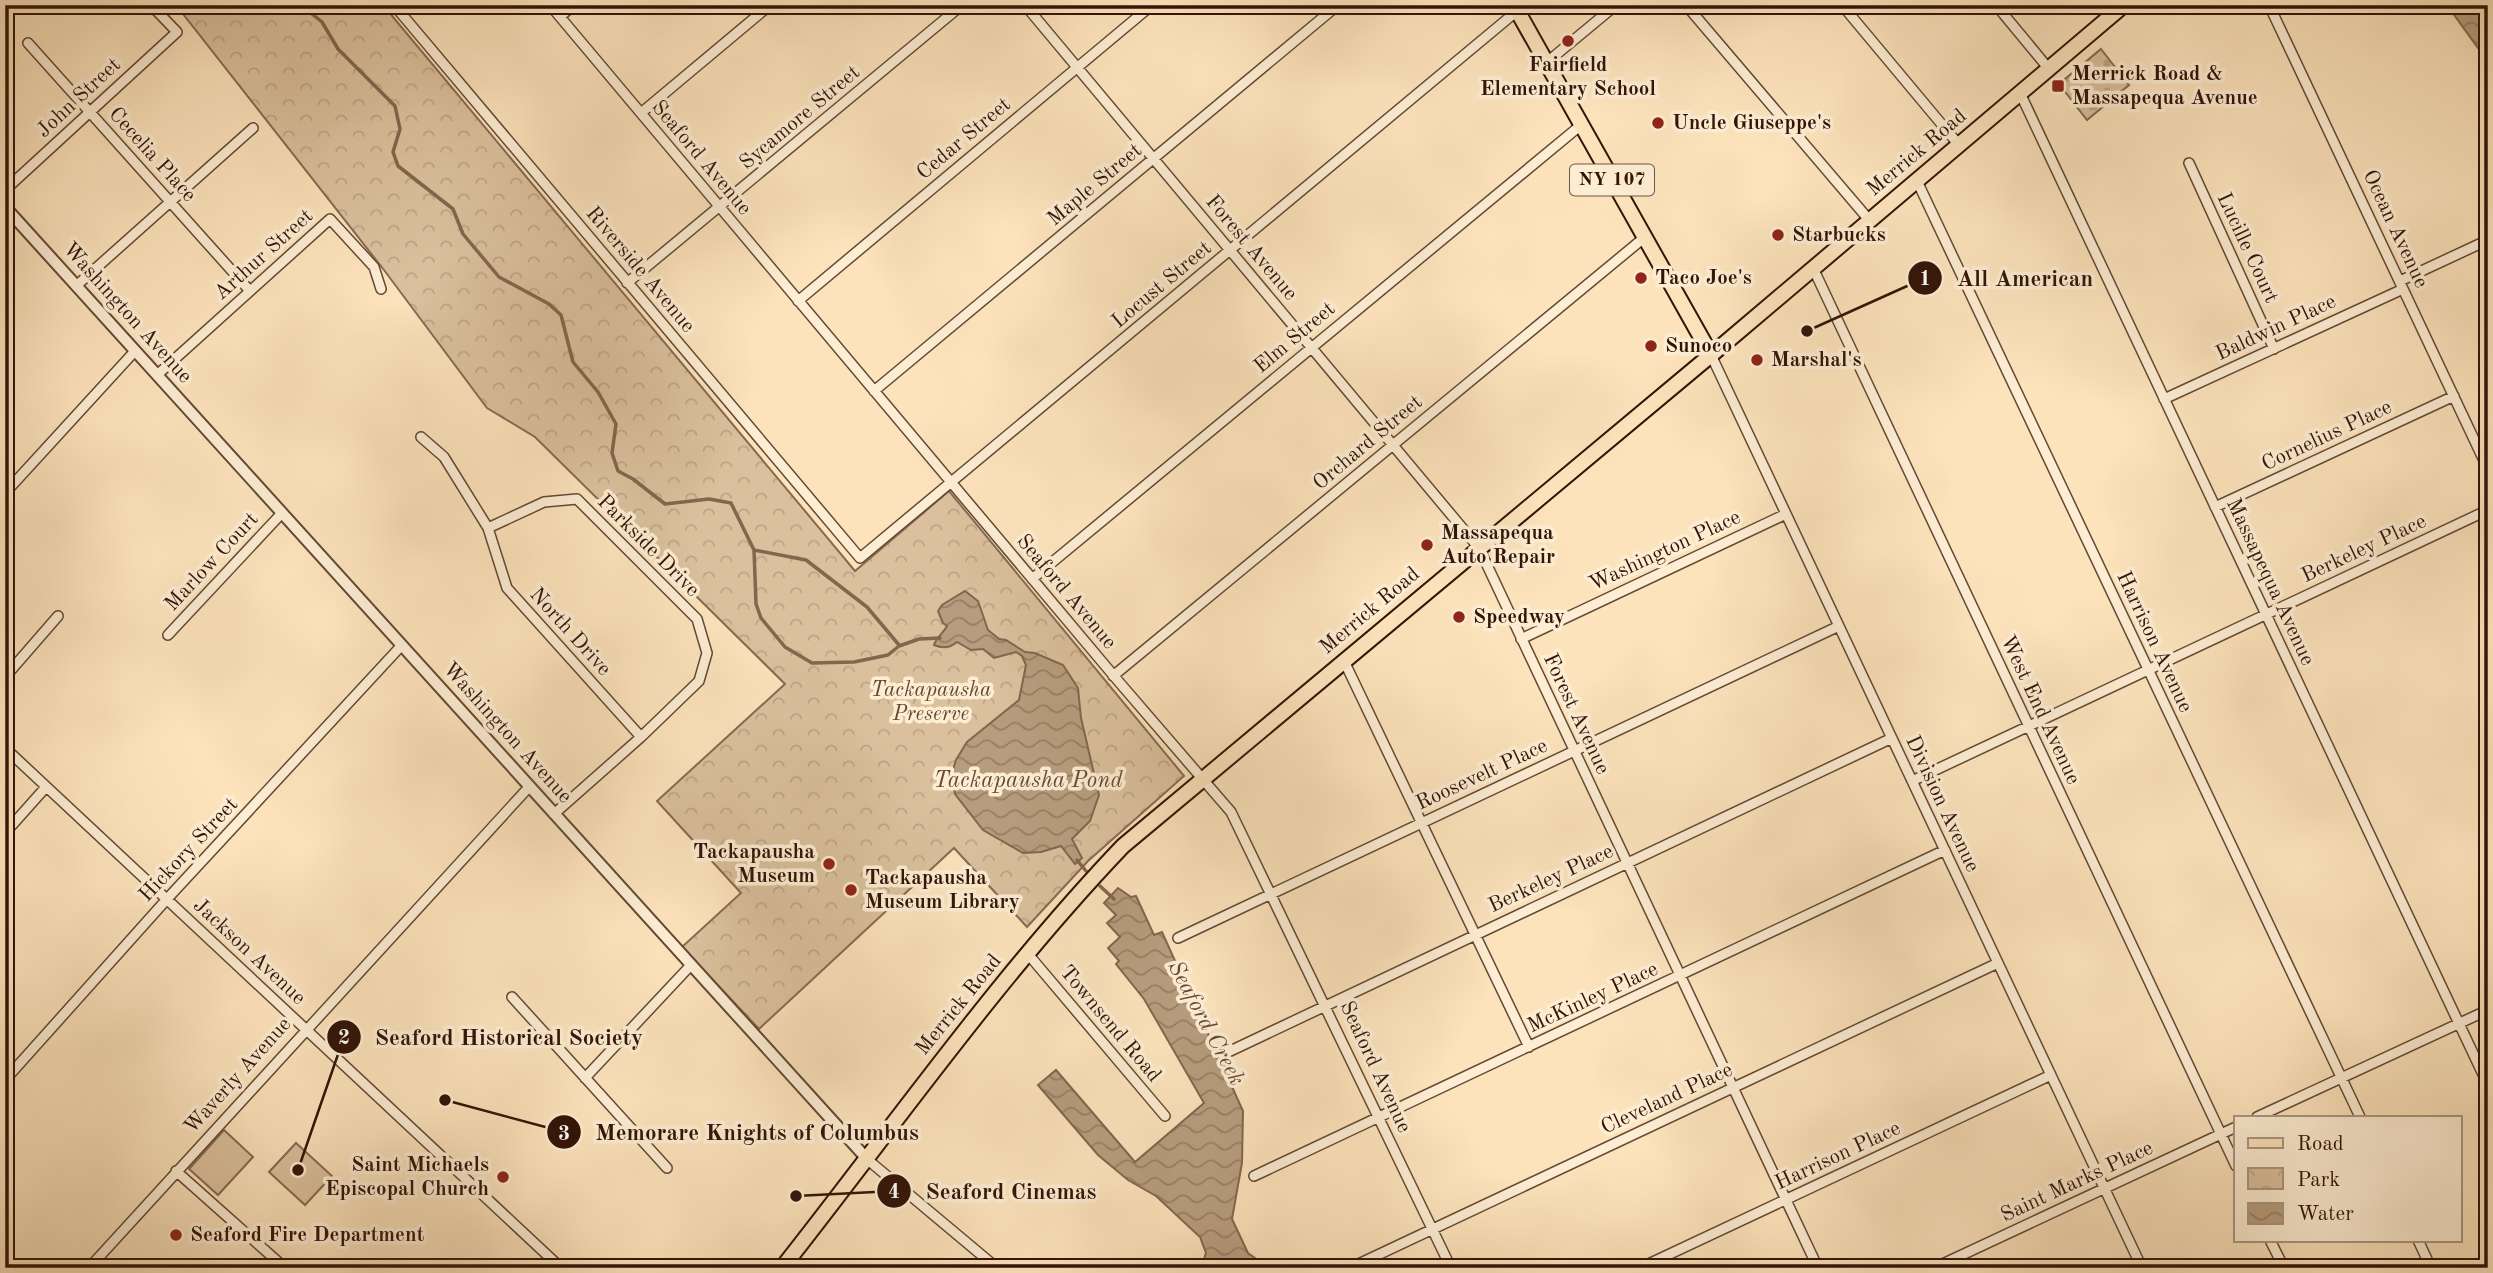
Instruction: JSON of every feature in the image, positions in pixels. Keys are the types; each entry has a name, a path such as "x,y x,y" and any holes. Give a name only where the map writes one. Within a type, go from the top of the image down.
{"main road":[{"name":"Merrick Road","path":"782,1268 868,1160 922,1084 1076,895 1123,846 1711,355 2123,5"},
{"name":"NY 107","path":"1515,8 1711,355"}],"street":[{"name":"John Street","path":"5,190 177,32 151,5"},
{"name":"Riverside Avenue","path":"394,5 860,558"},
{"name":"Seaford Avenue","path":"550,5 1235,818 1451,1268"},
{"path":"560,17 573,5"},
{"path":"641,113 770,5"},
{"name":"Sycamore Street","path":"627,283 962,5"},
{"name":"Forest Avenue","path":"1026,5 1479,548 1818,1268"},
{"name":"Cedar Street","path":"798,300 1152,5"},
{"name":"Maple Street","path":"874,391 1338,5"},
{"path":"1546,63 1616,5"},
{"path":"1686,5 1870,220"},
{"path":"1842,5 1959,145"},
{"path":"1996,5 2049,69"},
{"name":"Ocean Avenue","path":"2269,5 2488,469"},
{"name":"Locust Street","path":"860,558 1230,251 1515,8"},
{"name":"Cecelia Place","path":"27,43 250,291"},
{"name":"Massapequa Avenue","path":"2020,93 2488,1085"},
{"name":"Elm Street","path":"1032,579 1581,125"},
{"path":"76,286 253,128"},
{"name":"Lucille Court","path":"2189,163 2274,349"},
{"name":"Harrison Avenue","path":"1917,181 2360,1116"},
{"name":"Washington Avenue","path":"5,208 868,1160 996,1268"},
{"name":"Arthur Street","path":"157,375 330,219 374,267 381,289"},
{"name":"Orchard Street","path":"1113,676 1645,237"},
{"name":"Baldwin Place","path":"2164,399 2274,349 2488,240"},
{"name":"West End Avenue","path":"1813,268 2234,1162"},
{"path":"5,493 135,351"},
{"name":"Division Avenue","path":"1711,355 2142,1268"},
{"name":"Cornelius Place","path":"2215,507 2454,396"},
{"name":"North Drive","path":"421,437 444,457 488,528 507,588 641,737"},
{"name":"Parkside Drive","path":"488,528 544,502 577,499 697,619 706,653 699,681 554,814"},
{"name":"Berkeley Place","path":"1912,781 2488,510"},
{"name":"Marlow Court","path":"168,635 282,513"},
{"name":"Washington Place","path":"1521,639 1786,514"},
{"path":"5,677 58,616"},
{"name":"Roosevelt Place","path":"1178,938 1839,626"},
{"name":"Hickory Street","path":"5,1080 167,899 402,646"},
{"path":"1344,661 1529,1047"},
{"name":"Berkeley Place","path":"1226,1053 1892,738"},
{"name":"Jackson Avenue","path":"5,748 561,1268"},
{"path":"5,833 47,787"},
{"name":"Waverly Avenue","path":"89,1268 305,1029 530,787"},
{"name":"McKinley Place","path":"1254,1176 1945,850"},
{"name":"Townsend Road","path":"1028,954 1165,1116"},
{"name":"Cleveland Place","path":"1350,1268 1998,963"},
{"path":"585,1078 691,965"},
{"path":"512,997 667,1168"},
{"path":"2259,1116 2488,1010"},
{"name":"Harrison Place","path":"1640,1268 2051,1074"},
{"name":"Saint Marks Place","path":"1934,1268 2234,1128"},
{"path":"176,1171 285,1268"},
{"path":"2271,1242 2284,1268"},
{"path":"2419,1242 2431,1268"}],"green space":[{"name":"Tackapausha Preserve","path":"176,5 383,5 855,571 949,491 1184,776 1088,861 1027,927 954,848 759,1029 682,947 741,893 657,801 785,684 535,437 487,408 384,270"},
{"path":"2101,49 2129,85 2087,120 2059,84"},
{"path":"224,1130 253,1157 218,1195 189,1169"},
{"path":"296,1143 332,1176 305,1205 269,1172"}],"water":[{"path":"2447,5 2484,5 2488,11 2488,62"},
{"name":"Tackapausha Pond","path":"965,591 978,601 988,630 999,639 1006,640 1025,652 1035,653 1063,665 1078,688 1081,718 1099,795 1090,821 1072,839 1082,858 1075,864 1061,846 1041,852 1023,853 983,830 955,794 952,773 956,760 967,742 1019,700 1026,665 1022,656 1016,652 994,658 983,649 971,650 957,642 946,647 934,645 947,626 938,611 942,605"},
{"path":"1118,888 1131,897 1136,896 1154,935 1162,932 1243,1111 1242,1163 1232,1219 1248,1253 1269,1268 1201,1268 1206,1253 1200,1237 1156,1196 1128,1180 1098,1155 1038,1085 1056,1070 1135,1162 1204,1103 1144,999 1116,964 1119,961 1108,948 1120,937 1107,923 1116,915 1104,903"}],"waterway":[{"name":"Seaford Creek","path":"301,5 322,22 338,49 395,106 400,129 393,152 398,166 453,209 463,234 499,277 549,304 561,315 573,362 598,392 616,424 612,453 618,471 665,504 709,499 731,503 754,550 756,604 761,618 785,647 812,663 854,662 888,655 899,646 919,639 940,638"},
{"path":"754,550 806,560 867,607 899,645"},
{"name":"Seaford Creek","path":"1077,860 1086,871"},
{"name":"Seaford Creek","path":"1100,886 1114,899"}],"place":[{"name":"Fairfield Elementary School","path":"1568,41"},
{"name":"Merrick Road & Massapequa Avenue","path":"2058,86"},
{"name":"Uncle Giuseppe's","path":"1658,123"},
{"name":"Starbucks","path":"1778,235"},
{"name":"Taco Joe's","path":"1641,278"},
{"name":"All American","path":"1807,331"},
{"name":"Sunoco","path":"1651,346"},
{"name":"Marshal's","path":"1757,360"},
{"name":"Massapequa Auto Repair","path":"1427,545"},
{"name":"Speedway","path":"1459,617"},
{"name":"Tackapausha Museum","path":"829,864"},
{"name":"Tackapausha Museum Library","path":"851,890"},
{"name":"Memorare Knights of Columbus","path":"445,1100"},
{"name":"Seaford Historical Society","path":"298,1170"},
{"name":"Saint Michaels Episcopal Church","path":"503,1177"},
{"name":"Seaford Cinemas","path":"796,1196"},
{"name":"Seaford Fire Department","path":"176,1235"}]}
